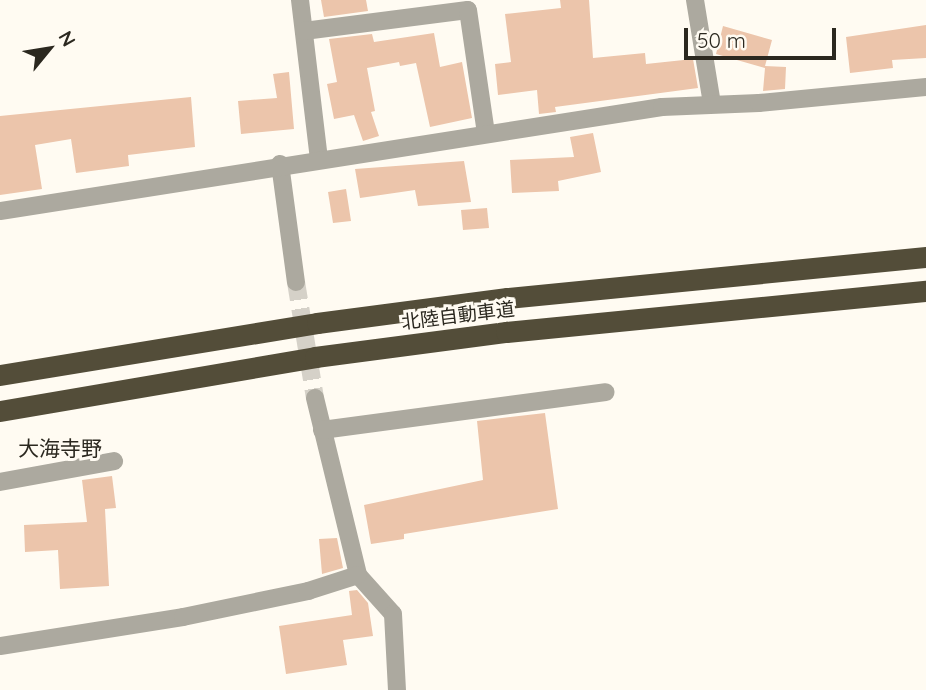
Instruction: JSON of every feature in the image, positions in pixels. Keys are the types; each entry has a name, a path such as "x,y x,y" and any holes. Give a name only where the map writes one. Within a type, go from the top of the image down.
{"highway":[{"name":"北陸自動車道","path":"0,375 317,323 507,298 926,257"},
{"name":"北陸自動車道","path":"0,411 315,357 506,332 926,291"}],"street":[{"path":"300,0 319,159"},
{"path":"695,0 712,104"},
{"path":"304,32 468,10 486,134"},
{"path":"0,211 280,164 662,107 926,87"},
{"path":"280,164 296,282"},
{"path":"322,430 605,392"},
{"path":"315,398 358,575 393,614 397,690"},
{"path":"0,482 114,461"},
{"path":"0,646 183,617 308,591 358,575"}],"building":[{"path":"321,0 366,0 368,11 324,17"},
{"path":"560,0 589,0 593,58 645,53 646,64 693,59 698,88 555,107 556,112 539,114 537,90 498,95 495,64 511,62 505,14 561,8"},
{"path":"926,25 926,58 892,60 893,68 850,73 846,37"},
{"path":"723,26 772,40 765,66 786,67 785,89 763,91 765,68 716,54"},
{"path":"434,33 440,67 462,62 472,118 430,127 416,63 400,66 399,62 367,68 375,111 371,112 379,136 363,141 354,115 334,119 327,84 337,82 329,39 372,34 374,42"},
{"path":"289,72 294,129 241,134 238,101 277,98 273,74"},
{"path":"191,97 195,147 128,155 129,166 76,173 71,139 35,145 42,189 0,195 0,116"},
{"path":"593,133 601,172 558,181 559,191 512,193 510,160 574,157 570,137"},
{"path":"464,161 471,202 418,206 415,190 360,198 355,169"},
{"path":"346,189 351,221 333,223 328,192"},
{"path":"487,208 489,228 463,230 461,210"},
{"path":"545,413 558,509 404,534 404,539 371,544 364,505 483,480 477,421"},
{"path":"112,476 116,508 105,509 109,586 60,589 58,550 25,552 24,525 87,522 82,480"},
{"path":"337,538 343,568 322,574 319,539"},
{"path":"357,590 368,603 373,636 343,640 347,665 286,674 279,626 352,615 349,591"}],"tunnel":[{"path":"296,282 315,398"}],"district":[{"name":"大海寺野","path":"60,448"}]}
